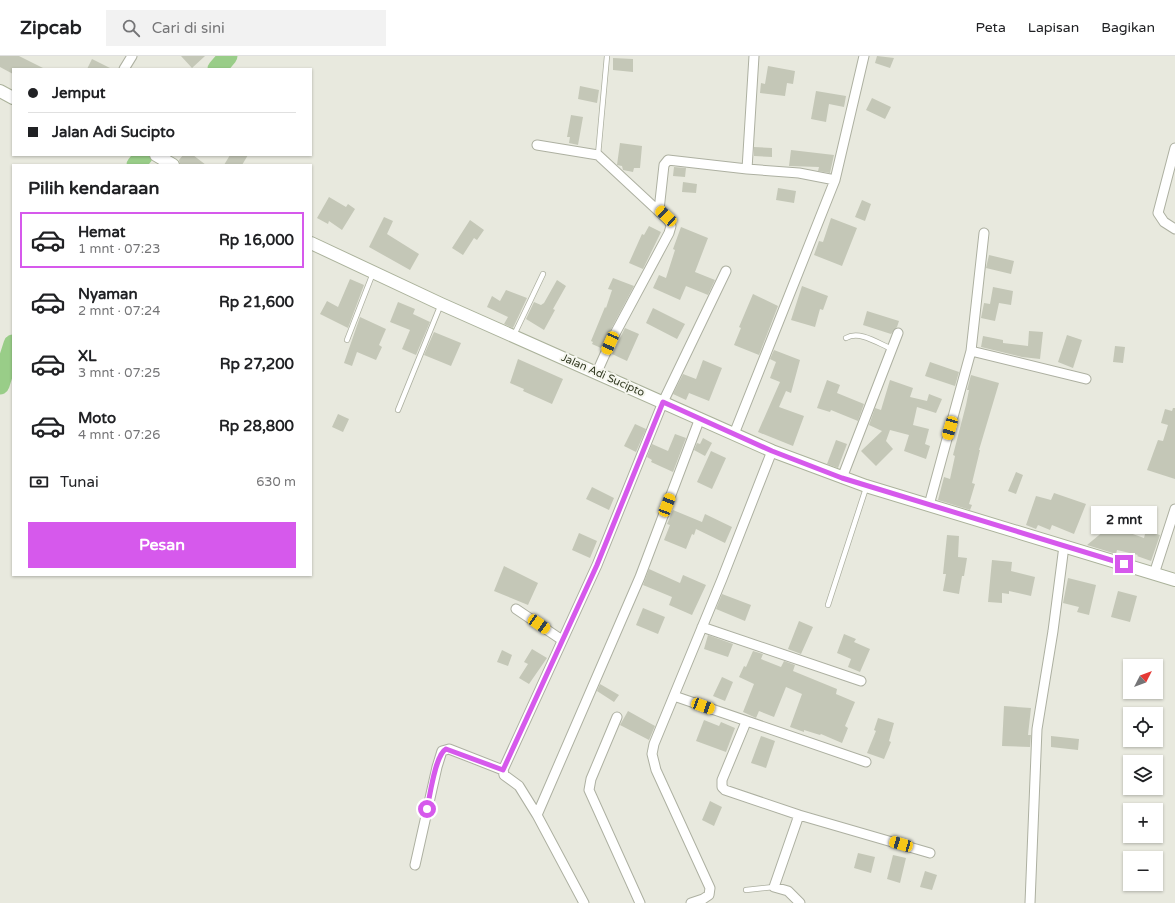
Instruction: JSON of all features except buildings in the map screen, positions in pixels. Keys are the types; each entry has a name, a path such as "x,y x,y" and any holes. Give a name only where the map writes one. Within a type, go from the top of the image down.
{"street":[{"path":"125,68 132,56"},
{"path":"747,169 754,56"},
{"path":"734,434 835,180 864,56"},
{"path":"0,91 12,97"},
{"path":"537,145 598,155 659,210 669,221 671,226 669,233 610,343 597,372"},
{"path":"1175,148 1158,213 1164,222 1175,229"},
{"path":"158,156 170,163"},
{"path":"659,210 664,165 668,160 799,173 835,180"},
{"path":"928,505 971,350 984,233"},
{"name":"Jalan Adi Sucipto","path":"312,243 441,304 514,335 772,451 866,486 1175,580"},
{"path":"584,903 537,815 519,786 504,775 503,770 597,565 663,402 726,271"},
{"path":"842,478 898,333"},
{"path":"971,350 1086,379"},
{"path":"537,815 640,577 700,418"},
{"path":"691,903 703,899 709,895 710,888 662,786 652,754 654,744 772,451"},
{"path":"1154,574 1175,509"},
{"path":"1030,903 1037,729 1054,631 1064,546"},
{"path":"516,609 562,640"},
{"path":"702,627 862,681"},
{"path":"674,696 866,762"},
{"path":"617,717 591,779 589,790 640,903"},
{"path":"746,722 722,780 722,787 725,790 799,815 930,853"},
{"path":"415,865 436,767 442,751 449,748 503,770"},
{"path":"799,815 774,887 793,894 800,903"}],"lane":[{"path":"598,155 607,56"},
{"path":"347,340 374,272"},
{"path":"514,335 543,274"},
{"path":"398,410 441,304"},
{"path":"846,338 851,335 860,335 892,349"},
{"path":"828,605 866,486"},
{"path":"746,890 774,887"}],"waterway":[{"path":"218,68 228,56"},
{"path":"137,164 143,156"},
{"path":"0,385 12,347"}],"route":[{"path":"427,809 436,767 442,751 449,748 503,770 597,565 663,402 772,451 842,478 1124,564"}]}
